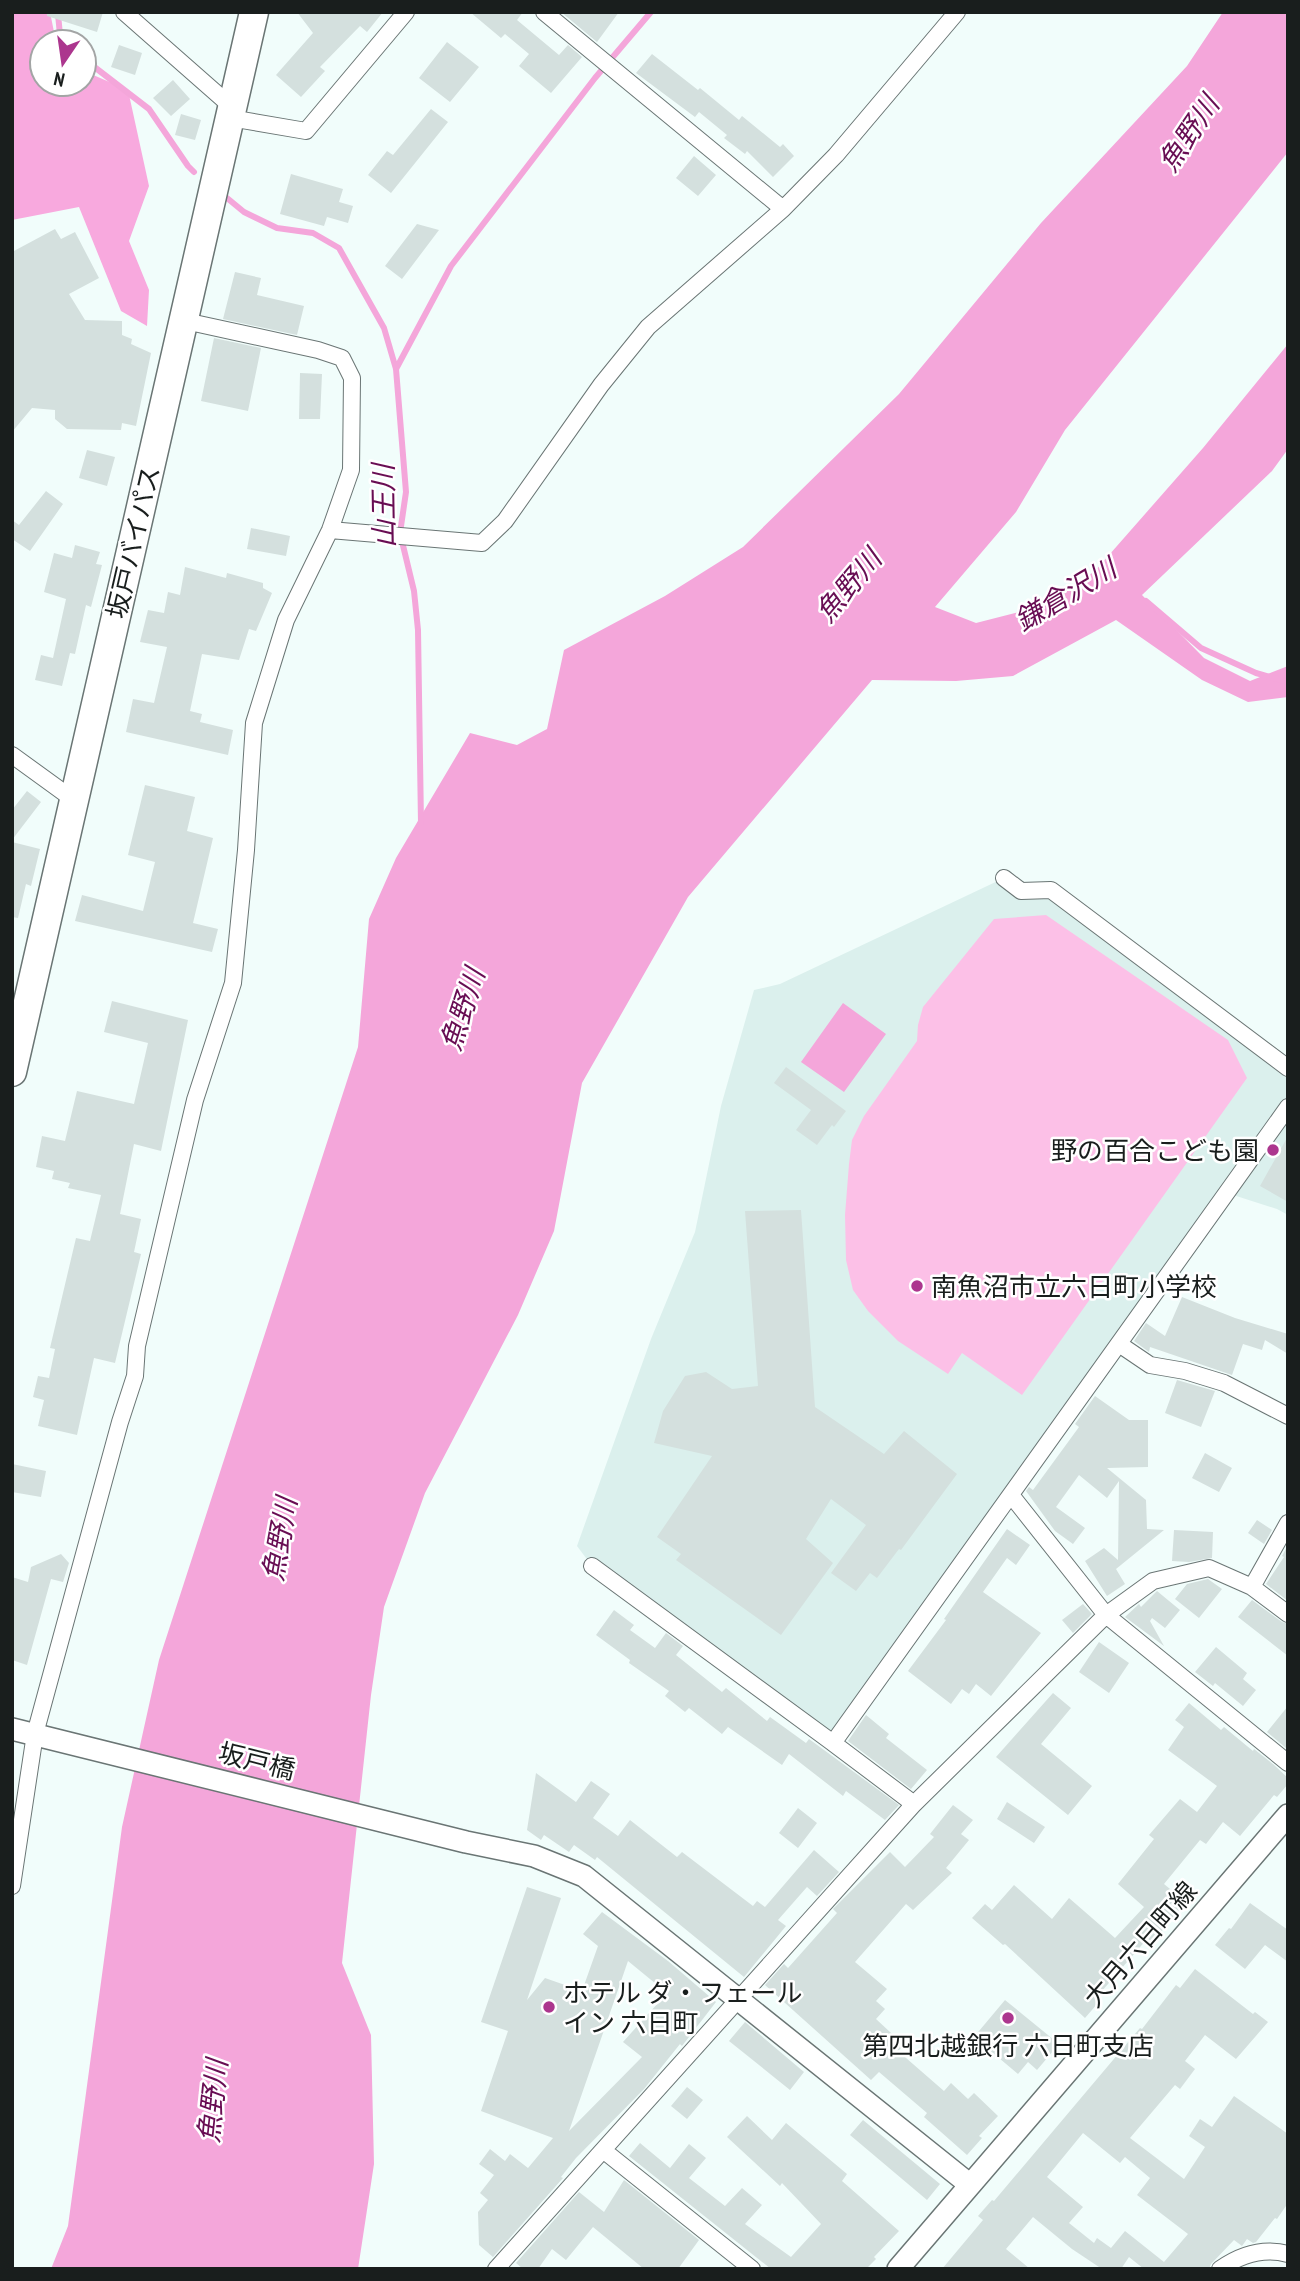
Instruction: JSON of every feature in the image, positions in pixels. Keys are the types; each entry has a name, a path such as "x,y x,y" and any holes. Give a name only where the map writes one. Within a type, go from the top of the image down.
{"highway":[{"name":"坂戸バイパス","path":"12,1072 254,12"}],"street":[{"path":"124,12 231,112 306,131 406,12"},
{"path":"544,12 783,209"},
{"path":"330,530 482,543 505,521 601,385 648,327 783,209 836,155 957,12"},
{"path":"12,1886 35,1734 135,1376 137,1346 195,1100 233,983 246,850 254,723 286,620 330,530 351,470 352,378 342,358 318,350 185,321"},
{"path":"12,755 74,800"},
{"path":"1004,878 1021,891 1051,890 1288,1068"},
{"path":"834,1743 1288,1107"},
{"path":"1119,1344 1150,1365 1185,1371 1224,1383 1288,1416"},
{"path":"1011,1495 1106,1615 1288,1763"},
{"path":"1252,1587 1288,1523"},
{"path":"592,1566 914,1804"},
{"path":"496,2269 914,1804 1106,1615 1153,1581 1209,1568 1252,1587 1288,1614"},
{"name":"坂戸橋","path":"12,1729 466,1842 534,1856 584,1876 969,2184"},
{"name":"大月六日町線","path":"898,2269 1286,1820"},
{"path":"603,2150 752,2269"},
{"path":"1220,2269 1232,2260 1256,2251 1288,2254"}],"shaded area":[{"path":"12,12 50,12 53,28 28,28 28,98 98,98 98,77 128,90 149,186 129,241 149,290 147,326 121,311 79,207 12,220"},
{"name":"南魚沼市立六日町小学校","path":"1004,878 1021,891 1051,890 1288,1068 1288,1215 1227,1193 833,1743 592,1566 577,1546 651,1339 695,1232 721,1106 754,990 780,984"},
{"path":"1046,915 1228,1040 1247,1078 1022,1395 962,1353 948,1374 898,1341 868,1311 853,1290 846,1260 845,1215 852,1140 864,1116 917,1041 923,1007 994,919"}],"water":[{"path":"1223,12 1288,12 1288,152 1065,430 1016,512 935,607 976,623 1042,606 1095,571 1203,448 1288,344 1288,449 1272,471 1142,595 1204,658 1250,681 1288,666 1288,697 1248,702 1202,680 1116,620 1013,676 956,681 872,680 688,897 582,1083 554,1231 518,1315 425,1493 384,1607 371,1695 342,1963 371,2035 374,2164 358,2269 51,2269 68,2226 122,1827 159,1660 358,1047 369,919 396,858 470,733 517,745 547,729 564,650 665,596 743,547 899,394 1041,223 1187,66"},
{"path":"843,1003 886,1034 844,1092 801,1062"}],"building":[{"path":"47,12 103,12 98,29 84,28 47,16"},
{"path":"297,12 383,12 367,32 360,26 320,67 325,71 301,97 276,75 313,33"},
{"path":"470,12 523,12 517,20 559,55 568,45 582,57 551,93 519,66 529,54 505,34 501,38"},
{"path":"561,12 619,12 597,42"},
{"path":"447,42 479,67 450,102 419,78"},
{"path":"119,45 142,53 135,75 111,67"},
{"path":"652,54 739,120 742,116 780,147 783,144 794,156 773,177 747,151 745,154 724,138 727,135 699,112 695,117 636,73"},
{"path":"173,80 190,99 171,116 153,98"},
{"path":"431,109 448,122 391,193 368,175 387,151 393,155"},
{"path":"181,114 201,120 195,140 175,135"},
{"path":"694,156 716,175 698,196 676,178"},
{"path":"291,174 343,189 339,202 353,206 348,223 327,217 324,226 280,214"},
{"path":"417,224 439,230 402,279 385,266"},
{"path":"55,229 61,239 75,232 99,278 69,294 85,320 122,321 122,335 132,339 131,344 151,353 136,426 122,423 121,430 67,429 55,419 55,410 32,408 12,432 12,252"},
{"path":"235,272 261,278 257,295 304,306 297,335 223,319"},
{"path":"214,338 261,348 248,411 201,401"},
{"path":"300,373 322,374 320,419 299,419"},
{"path":"87,450 115,457 107,486 79,478"},
{"path":"46,491 63,504 30,551 12,539 12,520 19,525"},
{"path":"251,528 290,536 286,556 247,549"},
{"path":"75,545 100,552 96,564 102,565 91,607 86,605 75,654 70,653 62,686 35,680 41,655 53,658 66,599 44,592 54,553 72,558"},
{"path":"185,567 226,578 227,573 263,583 263,588 272,593 256,631 249,629 239,660 202,654 190,711 202,714 200,722 233,730 228,755 126,732 133,699 154,703 167,647 140,642 148,610 164,613 168,592 180,595"},
{"path":"145,785 195,797 187,831 213,838 193,923 218,929 212,952 75,921 82,895 143,911 155,862 128,855"},
{"path":"27,791 41,802 12,840 12,810"},
{"path":"12,842 40,849 31,886 26,884 18,918 12,917"},
{"path":"112,1001 188,1020 161,1151 134,1144 120,1214 141,1219 134,1252 141,1254 115,1363 94,1358 77,1435 38,1426 44,1400 33,1397 38,1376 49,1378 55,1349 50,1348 76,1238 90,1241 101,1195 68,1188 70,1183 52,1179 54,1171 36,1167 42,1136 65,1141 77,1091 134,1104 148,1043 104,1032"},
{"path":"786,1067 846,1111 817,1145 796,1130 811,1110 774,1083"},
{"path":"1288,1136 1288,1202 1260,1186"},
{"path":"801,1210 815,1407 884,1454 904,1431 957,1474 877,1578 870,1573 856,1591 831,1573 866,1525 831,1499 806,1539 833,1563 781,1635 676,1560 681,1554 657,1537 712,1456 654,1443 663,1411 685,1376 706,1372 732,1389 758,1386 745,1211"},
{"path":"1182,1297 1235,1318 1288,1334 1288,1354 1265,1340 1262,1350 1243,1344 1232,1375 1150,1347 1149,1352 1134,1341 1146,1323 1165,1336"},
{"path":"1177,1380 1215,1391 1201,1427 1165,1413"},
{"path":"1095,1396 1129,1420 1148,1420 1148,1467 1107,1468 1146,1500 1147,1529 1164,1530 1116,1569 1125,1584 1107,1596 1085,1561 1104,1548 1118,1560 1119,1481 1107,1498 1079,1475 1056,1507 1085,1528 1073,1544 1055,1531 1026,1491 1029,1487 1033,1490 1079,1427 1075,1424"},
{"path":"1205,1453 1232,1468 1219,1492 1192,1478"},
{"path":"12,1464 46,1471 41,1497 12,1492"},
{"path":"1257,1520 1272,1530 1264,1544 1248,1533"},
{"path":"1007,1529 1030,1545 1016,1565 1007,1558 983,1592 1041,1633 991,1696 976,1684 969,1694 962,1689 951,1704 908,1671"},
{"path":"1174,1530 1213,1532 1212,1558 1189,1562 1172,1561"},
{"path":"1288,1545 1288,1601 1266,1584 1284,1557 1282,1556"},
{"path":"61,1554 69,1563 63,1582 51,1579 27,1665 12,1660 12,1577 28,1582 31,1567"},
{"path":"1208,1579 1222,1589 1199,1618 1175,1599 1187,1584"},
{"path":"1157,1591 1180,1610 1165,1628 1152,1618 1150,1621 1164,1646 1125,1617 1139,1604 1141,1607"},
{"path":"1252,1600 1288,1624 1288,1656 1238,1617"},
{"path":"1083,1604 1092,1614 1073,1633 1062,1620"},
{"path":"614,1610 634,1625 630,1630 655,1648 666,1633 683,1646 676,1655 722,1692 726,1688 767,1721 770,1717 806,1743 809,1739 899,1805 885,1820 846,1791 843,1796 789,1754 782,1765 728,1727 722,1734 689,1708 685,1712 665,1696 669,1691 629,1663 630,1660 596,1635"},
{"path":"1099,1642 1129,1663 1109,1693 1079,1672"},
{"path":"1216,1647 1247,1673 1243,1679 1256,1690 1243,1706 1215,1683 1213,1686 1195,1672"},
{"path":"1053,1693 1071,1708 1041,1744 1092,1786 1068,1815 996,1757"},
{"path":"1189,1703 1221,1730 1224,1727 1273,1764 1288,1778 1288,1784 1277,1797 1274,1795 1240,1836 1223,1822 1206,1844 1200,1840 1164,1884 1187,1903 1151,1943 1147,1939 1095,1999 1098,2003 1085,2018 1005,1944 972,1918 985,1904 992,1910 1014,1885 1052,1919 1069,1898 1115,1938 1144,1907 1118,1884 1154,1839 1149,1835 1180,1799 1197,1812 1217,1786 1168,1750 1184,1727 1175,1720"},
{"path":"1288,1706 1288,1746 1286,1748 1267,1732"},
{"path":"866,1715 889,1734 886,1738 927,1770 911,1789 848,1741"},
{"path":"536,1773 576,1802 591,1781 610,1794 593,1818 618,1836 630,1820 677,1857 682,1852 753,1906 757,1901 765,1907 814,1850 839,1872 817,1896 807,1887 778,1920 786,1926 744,1977 597,1857 595,1860 574,1845 569,1852 544,1835 541,1840 527,1830"},
{"path":"1007,1802 1045,1827 1034,1843 997,1819"},
{"path":"953,1805 973,1820 961,1834 969,1840 946,1868 952,1873 913,1910 906,1904 855,1962 887,1989 876,2001 885,2009 876,2019 904,2045 898,2051 944,2091 951,2083 968,2099 974,2093 998,2116 979,2136 982,2138 967,2155 924,2117 927,2113 879,2072 871,2080 765,1985 784,1964 788,1968 837,1913 833,1909 890,1852 905,1867 934,1837 930,1834"},
{"path":"798,1808 817,1823 798,1848 779,1833"},
{"path":"527,1887 561,1898 527,2000 545,1978 582,1991 598,1946 583,1934 602,1912 668,1961 716,2002 682,2046 680,2044 644,2089 576,2158 561,2177 563,2178 493,2257 479,2245 478,2212 488,2200 480,2193 494,2175 479,2164 490,2149 505,2161 510,2154 528,2168 553,2138 481,2111 508,2031 481,2022","holes":["628,1961 667,1993 623,2042 642,2057 569,2131"]},
{"path":"1250,1903 1288,1930 1288,1962 1265,1945 1245,1969 1215,1945"},
{"path":"1195,1969 1253,2014 1255,2012 1268,2022 1236,2059 1205,2035 1185,2061 1195,2069 1180,2089 1175,2085 1130,2138 1184,2179 1205,2147 1189,2136 1200,2119 1212,2127 1234,2096 1288,2134 1288,2203 1277,2219 1275,2218 1256,2242 1247,2239 1242,2246 1234,2240 1209,2269 1144,2269 1129,2257 1121,2269 1102,2269 1033,2217 1006,2249 1030,2269 942,2269 983,2220 978,2216 994,2201 1140,2028 1142,2029 1176,1985 1180,1988","holes":["1083,2133 1120,2163 1125,2157 1150,2178 1137,2195 1188,2234 1164,2262 1125,2231 1111,2248 1097,2238 1094,2243 1069,2223 1083,2207 1047,2177"]},
{"name":"第四北越銀行 六日町支店","path":"1005,2000 1059,2044 1037,2070 1028,2062 1018,2074 974,2037"},
{"path":"745,2022 804,2072 790,2090 729,2041"},
{"path":"687,2087 703,2100 687,2119 671,2106"},
{"path":"747,2116 772,2140 786,2123 847,2174 842,2181 899,2231 866,2269 771,2269 629,2156 640,2143 670,2168 689,2144 706,2158 689,2178 725,2206 742,2188 762,2205 745,2224 791,2257 821,2224 782,2183 780,2186 727,2137"},
{"path":"863,2120 940,2184 927,2200 850,2135"},
{"path":"624,2180 699,2240 678,2269 644,2269 593,2227 566,2260 552,2249 538,2269 523,2269 516,2263 579,2192 604,2212"}],"waterway":[{"name":"山王川","path":"396,369 451,266 595,78 651,12"},
{"path":"58,14 59,28"},
{"path":"98,70 149,109 194,172"},
{"name":"山王川","path":"227,198 244,212 277,228 313,233 339,248 384,328 396,369 406,492 400,533 414,591 418,630 421,823"},
{"path":"1146,601 1201,648 1256,673 1288,682"}],"place":[{"name":"野の百合こども園","path":"1273,1150"},
{"name":"南魚沼市立六日町小学校","path":"917,1286"},
{"name":"ホテル ダ・フェール イン 六日町","path":"549,2007"},
{"name":"第四北越銀行 六日町支店","path":"1008,2018"}],"water label":[{"name":"魚野川","path":"1188,133"},
{"name":"魚野川","path":"848,585"},
{"name":"鎌倉沢川","path":"1065,594"},
{"name":"魚野川","path":"462,1009"},
{"name":"魚野川","path":"279,1539"},
{"name":"魚野川","path":"212,2101"}]}
